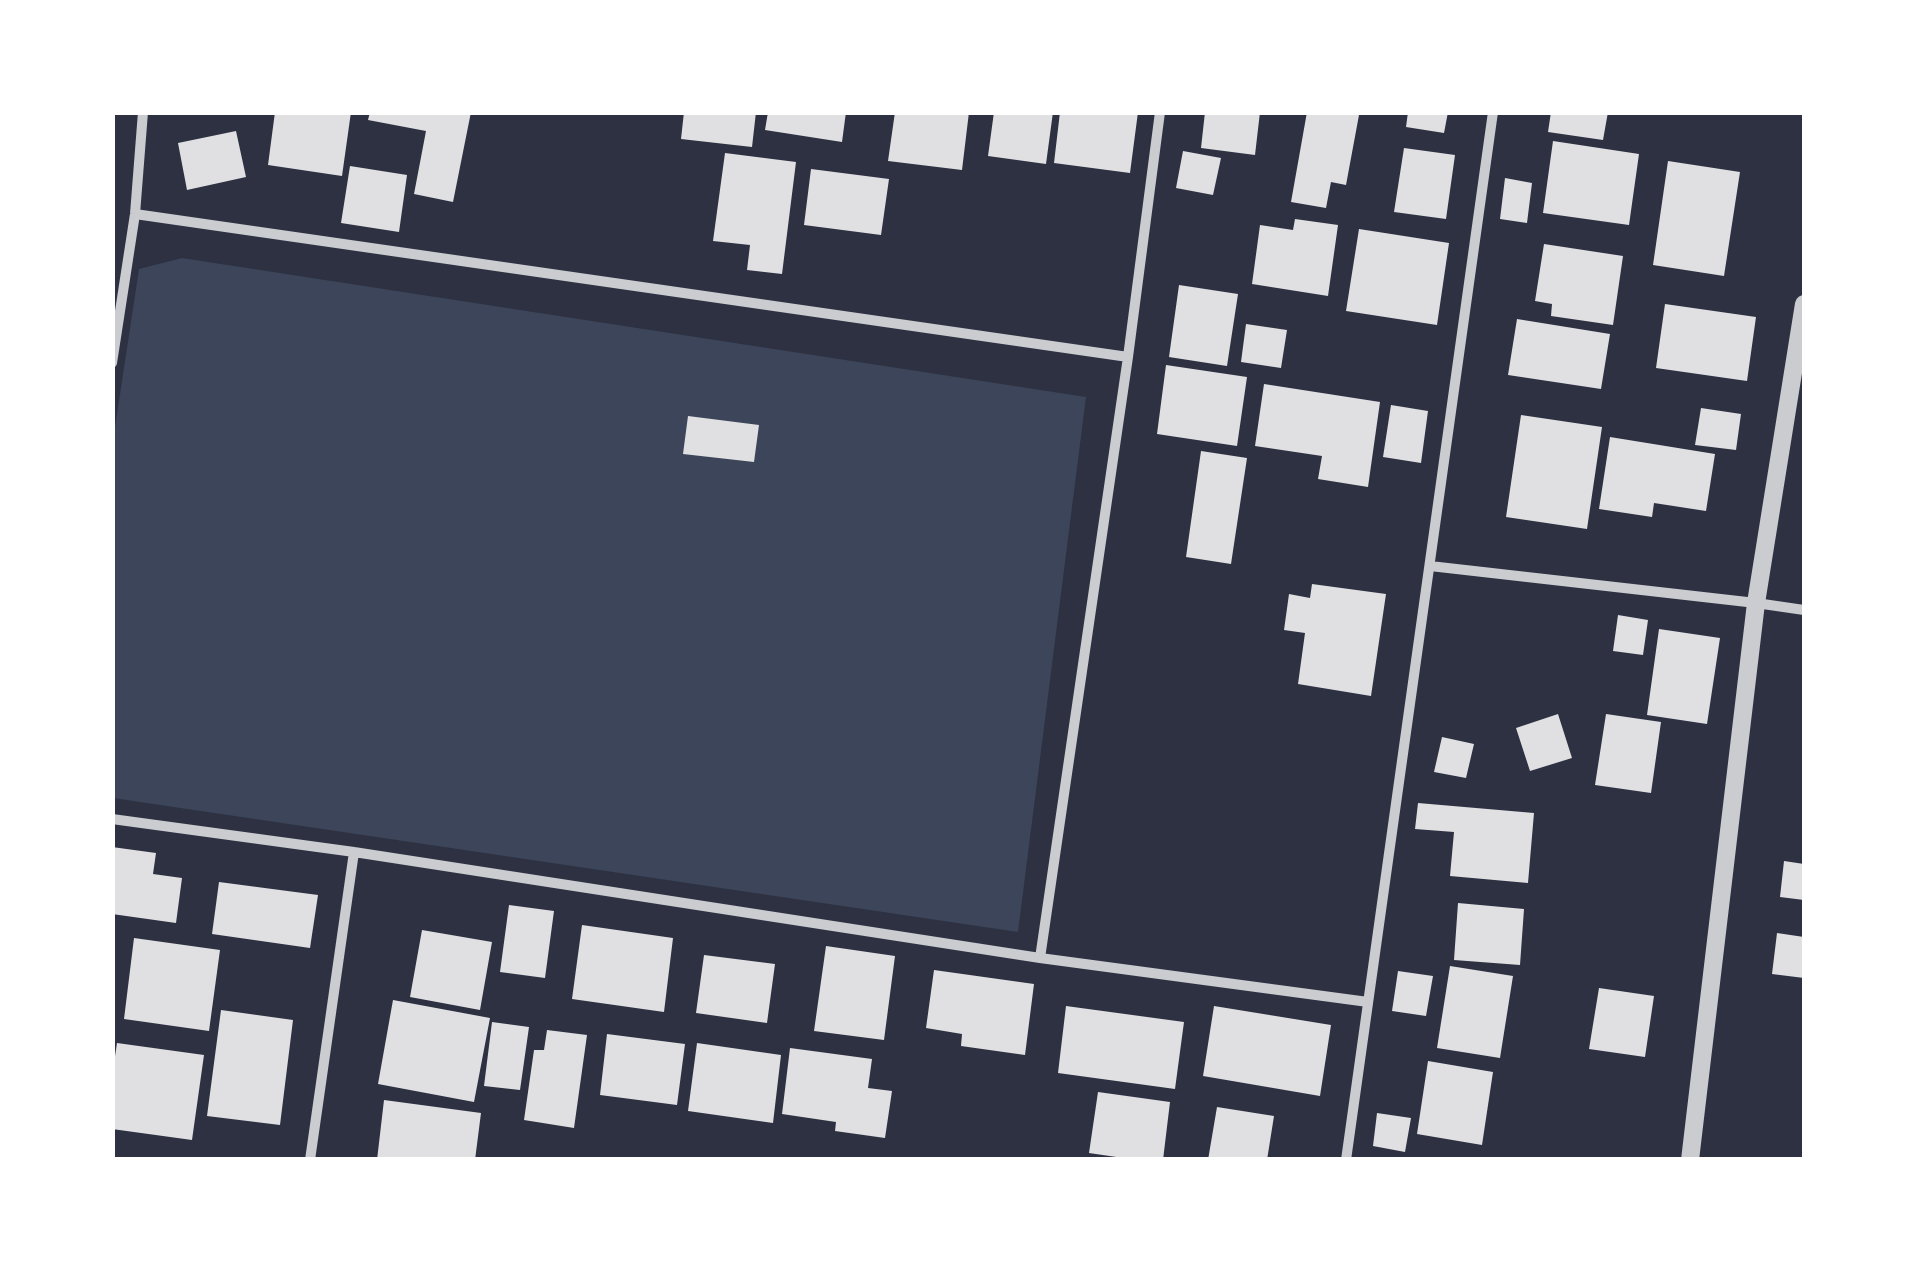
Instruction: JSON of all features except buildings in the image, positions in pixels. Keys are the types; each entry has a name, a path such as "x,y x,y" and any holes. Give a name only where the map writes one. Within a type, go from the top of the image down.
{"street":[{"path":"112,362 135,214 143,112"},
{"path":"1040,958 1160,112"},
{"path":"1346,1160 1493,112"},
{"path":"135,214 1128,358"},
{"path":"1690,1160 1756,603 1804,304"},
{"path":"1430,566 1804,610"},
{"path":"112,820 354,852 1040,958 1368,1002"},
{"path":"310,1160 354,852"}],"shaded area":[{"path":"182,258 1086,397 1018,932 113,798 112,447 139,269"}]}
